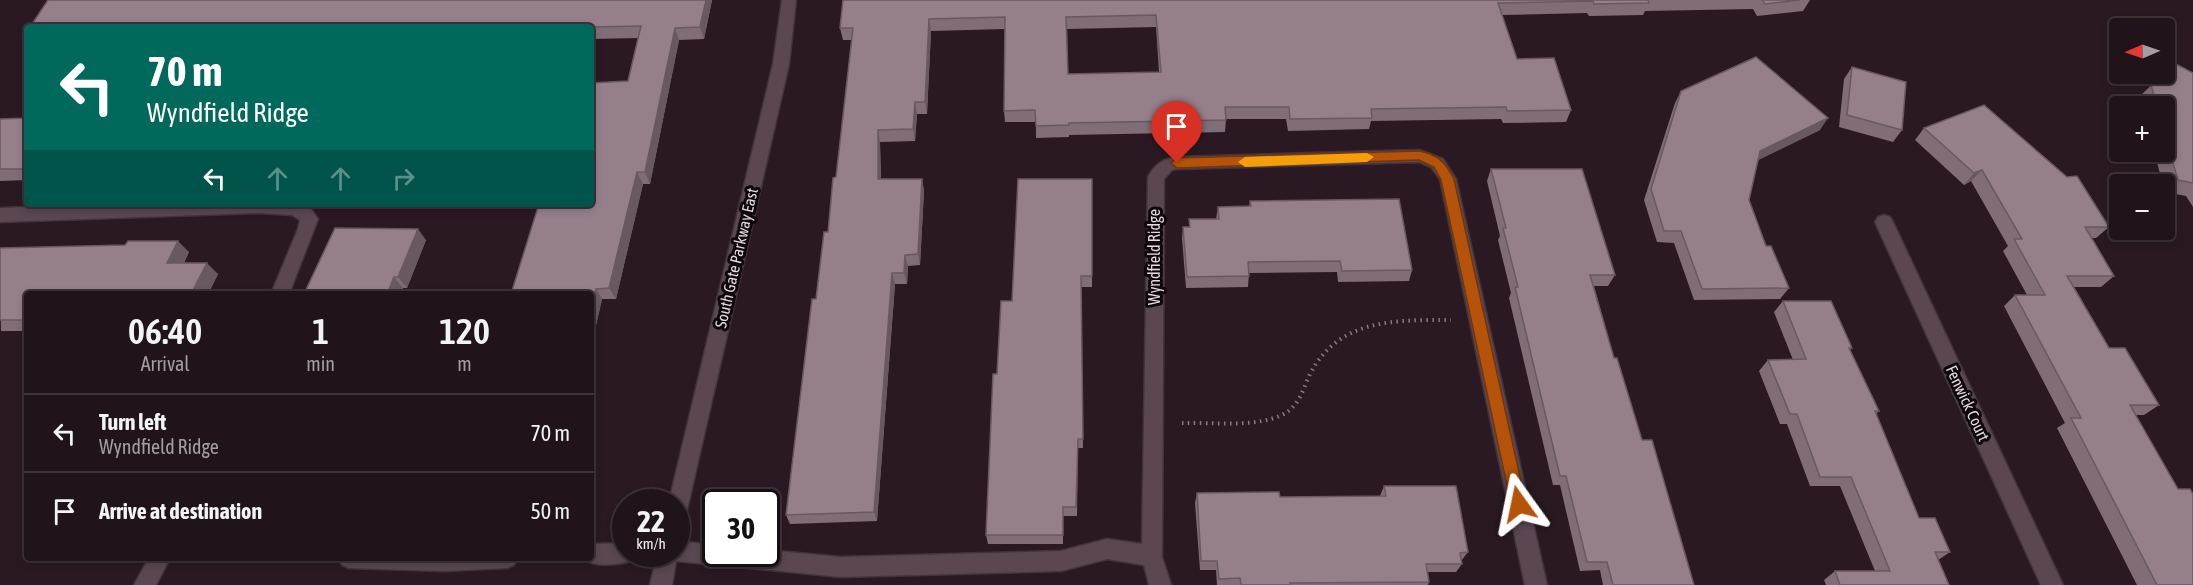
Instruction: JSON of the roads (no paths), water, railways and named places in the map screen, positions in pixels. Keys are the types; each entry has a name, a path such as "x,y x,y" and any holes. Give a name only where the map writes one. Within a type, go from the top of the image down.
{"street":[{"name":"South Gate Parkway East","path":"682,489 781,64 789,0"},
{"name":"Wyndfield Ridge","path":"1160,585 1152,557 1156,177 1167,165 1177,163 1419,156 1431,158 1445,171 1448,179 1536,585"},
{"path":"0,215 259,207 297,209 306,213 309,219 308,229 281,291"},
{"name":"Fenwick Court","path":"1884,222 2052,585"},
{"path":"690,553 841,567 1061,561 1107,549 1130,551 1152,557"},
{"path":"594,554 612,553"},
{"path":"145,585 158,561"},
{"path":"661,585 665,567"}]}
